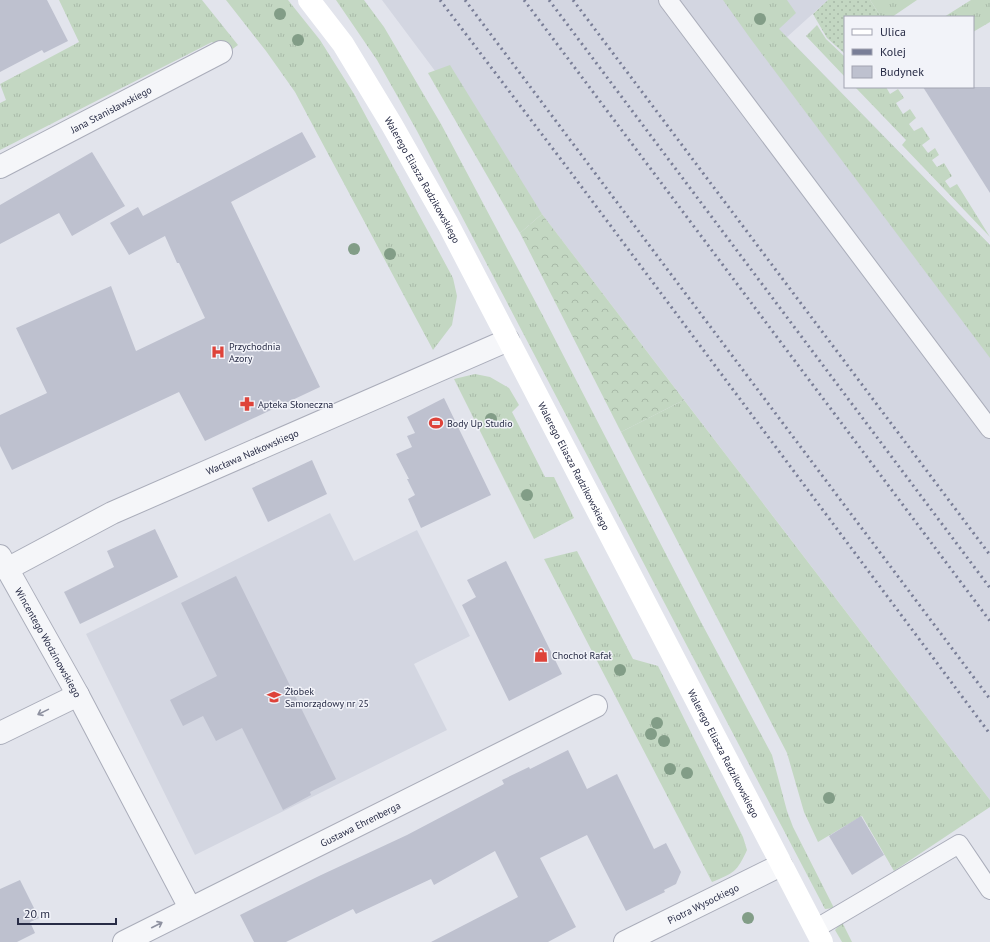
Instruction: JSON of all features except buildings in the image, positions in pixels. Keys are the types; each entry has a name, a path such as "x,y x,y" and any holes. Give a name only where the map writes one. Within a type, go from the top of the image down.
{"street":[{"name":"Walerego Eliasza Radzikowskiego","path":"309,0 343,44 392,125 448,224 818,936"},
{"name":"Jana Stanisławskiego","path":"0,167 221,52"},
{"name":"Wacława Nałkowskiego","path":"2,564 112,513 508,340"},
{"name":"Wincentego Wodzinowskiego","path":"0,733 78,695 2,564"},
{"path":"78,695 190,908"},
{"name":"Gustawa Ehrenberga","path":"124,942 596,706"},
{"name":"Piotra Wysockiego","path":"625,942 781,865"}],"lane":[{"path":"668,0 990,430"},
{"path":"818,936 959,844 990,890"}],"shaded area":[{"path":"382,0 828,0 787,37 990,245 990,800 542,214"},
{"name":"Żłobek Samorządowy nr 25","path":"330,513 354,561 417,530 470,636 414,664 447,730 195,855 86,634"}],"green space":[{"path":"59,0 202,0 238,45 227,53 212,42 0,150 0,103 6,100 0,84 79,42"},
{"path":"226,0 288,0 320,40 354,94 453,278 457,296 452,325 433,350 295,92 266,51"},
{"path":"336,0 364,0 384,27 441,124 772,755 787,811 793,827 834,908 825,909 417,131 377,60"},
{"path":"723,0 787,0 796,13 779,29 990,245 990,358 750,38"},
{"path":"828,0 870,0 880,16 844,16 844,53 827,38 813,14"},
{"path":"870,0 917,0 893,16 880,16"},
{"path":"971,0 990,0 990,22 974,31 974,16 946,16"},
{"path":"817,25 826,39 844,56 844,76 806,36"},
{"path":"450,65 542,214 520,233 428,73"},
{"path":"856,88 887,88 890,94 898,89 904,98 896,103 903,114 910,109 916,118 909,124 914,131 922,127 930,139 922,145 928,153 935,148 939,155 932,160 937,167 944,163 952,176 945,181 950,188 957,184 990,237 902,145 906,140"},
{"path":"542,214 684,400 621,432 520,233"},
{"path":"475,374 490,377 509,388 519,405 512,412 545,477 554,477 574,518 534,539 454,379"},
{"path":"684,400 990,800 990,807 894,871 862,816 818,842 804,812 787,753 621,432"},
{"path":"577,551 633,659 658,666 743,837 747,850 740,863 730,874 712,882 544,559"},
{"path":"842,922 852,942 842,942 835,930"}],"railway":[{"path":"440,0 572,174 990,734"},
{"path":"465,0 990,699"},
{"path":"524,0 990,621"},
{"path":"549,0 990,588"},
{"path":"573,0 990,555"}],"place":[{"name":"Przychodnia Azory","path":"218,352"},
{"name":"Apteka Słoneczna","path":"247,404"},
{"name":"Body Up Studio","path":"436,423"},
{"name":"Chochoł Rafał","path":"541,655"},
{"name":"Żłobek Samorządowy nr 25","path":"274,697"}]}
